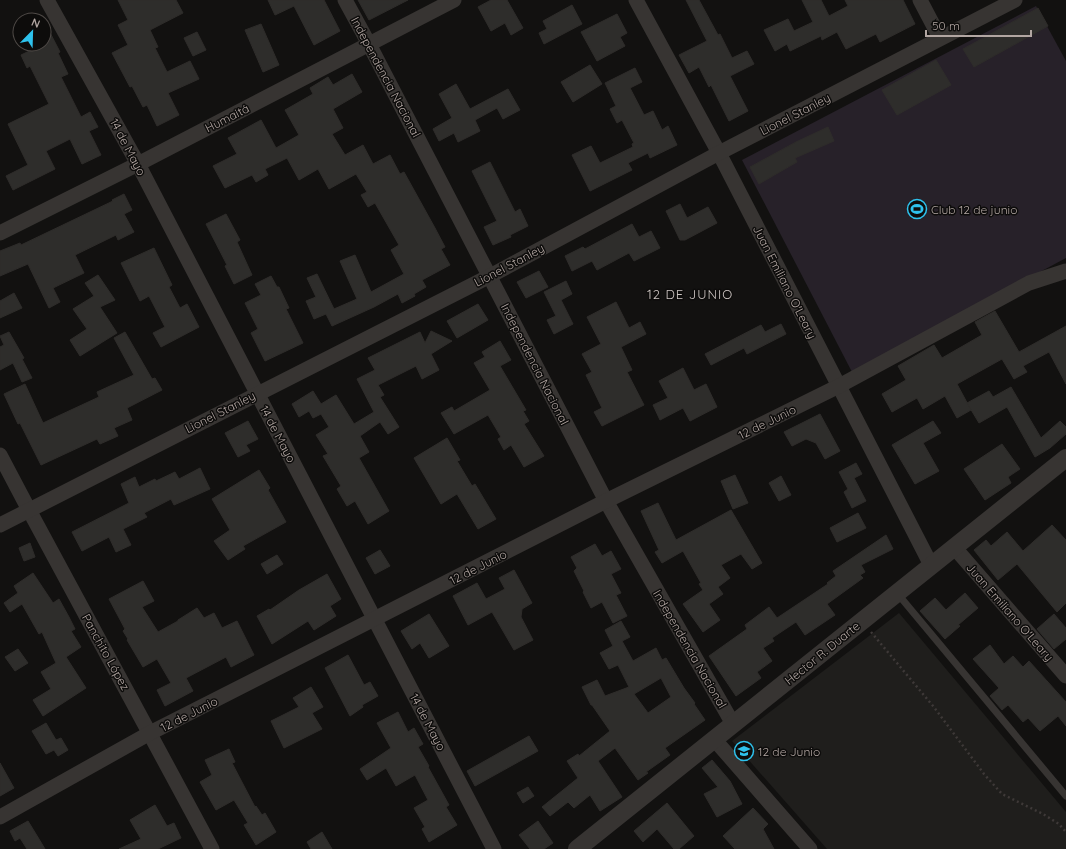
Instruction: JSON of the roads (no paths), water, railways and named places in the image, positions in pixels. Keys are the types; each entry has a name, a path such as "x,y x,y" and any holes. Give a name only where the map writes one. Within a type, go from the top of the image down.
{"street":[{"name":"14 de Mayo","path":"47,0 138,164 256,394 494,849"},
{"name":"Independencia Nacional","path":"345,0 490,276 606,502 733,724"},
{"name":"Humaitá","path":"0,234 454,0"},
{"name":"Juan Emiliano O'Leary","path":"636,0 719,153 932,565"},
{"path":"920,0 940,38"},
{"name":"Lionel Stanley","path":"0,525 490,276 719,153 1015,0"},
{"name":"12 de Junio","path":"0,817 150,734 606,502 839,386 1029,283 1066,271"},
{"name":"Panchito López","path":"0,455 212,849"},
{"name":"Hector R. Duarte","path":"578,849 1066,458"},
{"name":"Juan Emiliano O'Leary","path":"954,547 1066,676"},
{"path":"714,740 810,849"}],"lane":[{"path":"897,593 1066,796"}],"place":[{"name":"Club 12 de junio","path":"917,209"},
{"name":"12 de Junio","path":"744,751"}],"district":[{"name":"12 DE JUNIO","path":"690,294"}]}
